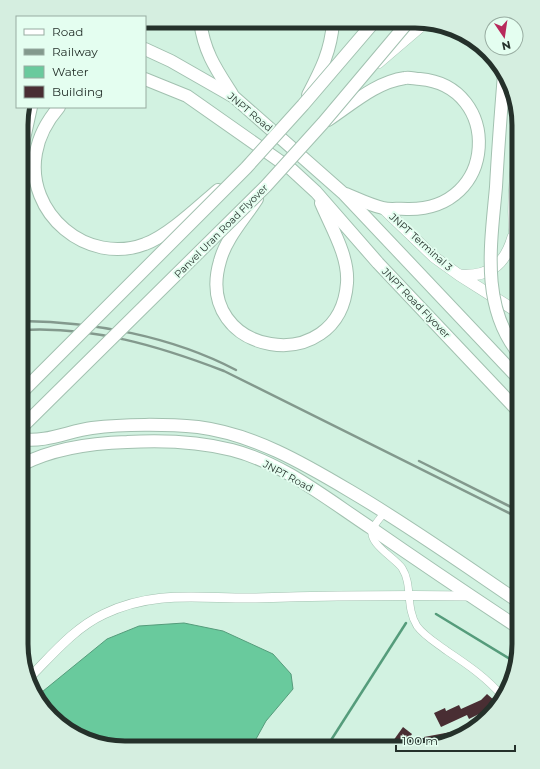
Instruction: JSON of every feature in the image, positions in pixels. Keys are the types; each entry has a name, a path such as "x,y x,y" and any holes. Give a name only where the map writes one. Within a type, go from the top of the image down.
{"highway":[{"path":"201,28 210,60 234,97"},
{"path":"303,105 326,61 332,36 332,28"},
{"path":"28,386 246,168 303,105 369,28"},
{"name":"Panvel Uran Road Flyover","path":"28,421 266,186 369,70 403,28"},
{"name":"JNPT Road","path":"146,49 171,61 234,97 343,193"},
{"path":"323,123 383,84 406,78 431,80 452,89 468,107 477,128 480,150 475,170 461,190 440,204 417,209 383,208 343,193"},
{"name":"JNPT Road","path":"146,79 187,96 216,115 291,169 316,192"},
{"path":"146,84 158,85"},
{"path":"503,85 490,275 498,315 505,332 512,343"},
{"path":"29,118 31,108"},
{"path":"58,108 50,118 41,135 36,154 36,172 39,190 46,208 57,222 70,235 86,244 105,249 126,249 145,244 162,234 246,168"},
{"path":"266,186 230,239 220,260 216,280 218,299 225,316 240,333 259,343 283,346 304,343 320,334 332,322 343,302 347,282 345,264 338,243 316,192"},
{"name":"JNPT Road Flyover","path":"316,192 378,263 512,405"},
{"path":"343,193 512,372"},
{"name":"JNPT Road","path":"28,439 39,440 86,429 162,425 199,428 236,435 278,451 317,471 385,512 512,597"},
{"path":"39,440 43,455"},
{"name":"JNPT Road","path":"28,462 43,455 94,443 160,440 196,442 233,450 274,466 312,488 512,623"}],"main road":[{"path":"349,51 362,28"},
{"path":"369,70 419,28"},
{"name":"JNPT Terminal 3","path":"383,208 434,257 459,275 512,309"},
{"path":"459,275 477,275 494,268 507,255 512,240"}],"street":[{"path":"385,512 372,529 372,535 375,542 402,568 407,579 411,614 418,627 437,643 488,680 499,692"},
{"path":"33,674 78,630 104,614 130,604 156,598 181,596 233,598 408,595 471,596"}],"water":[{"path":"184,623 223,631 273,654 291,674 293,689 266,721 255,741 112,740 88,734 76,728 56,713 41,693 107,639 139,626"}],"building":[{"path":"487,694 494,700 485,711 469,719 467,715 441,727 434,713 445,708 446,711 459,705 461,709 481,700"},
{"path":"403,727 412,734 408,741 393,741"},
{"path":"459,730 438,738 425,740 424,737"}],"waterway":[{"path":"436,614 511,659"},
{"path":"330,741 406,623"}],"railway":[{"path":"28,321 77,324 132,333 185,348 236,370"},
{"path":"28,330 74,331 125,340 175,353 224,371 512,515"},
{"path":"419,461 512,508"}]}
